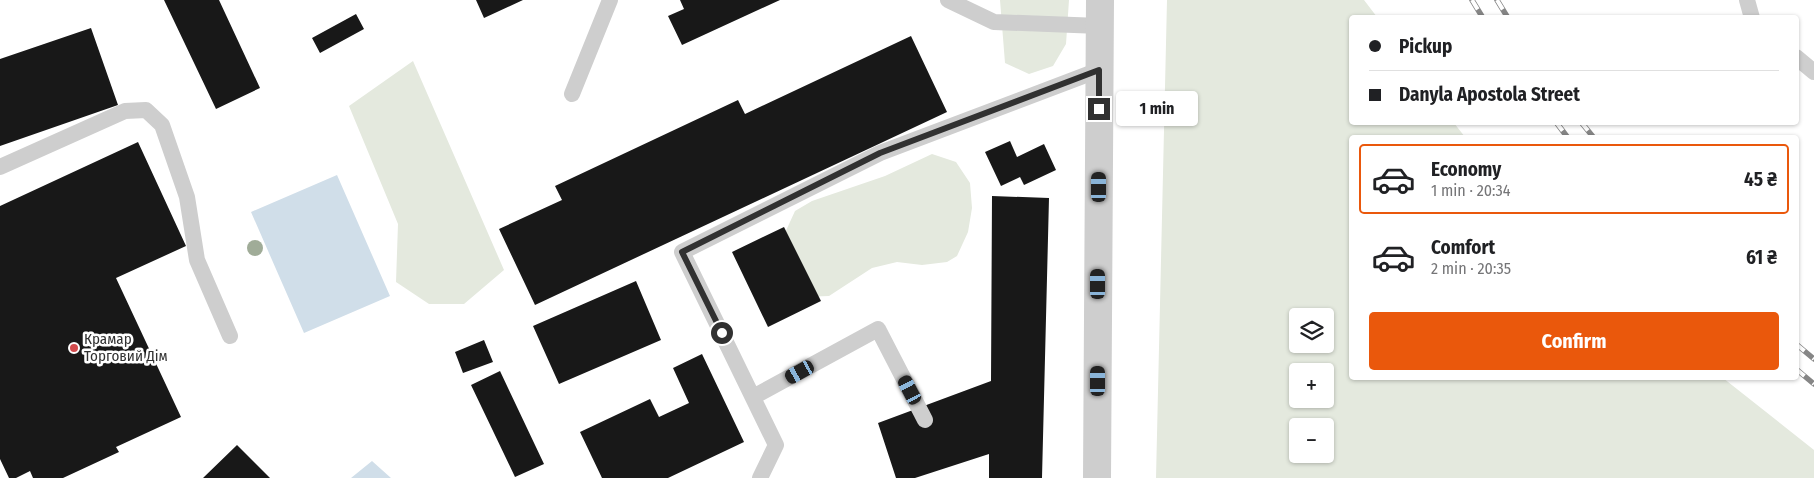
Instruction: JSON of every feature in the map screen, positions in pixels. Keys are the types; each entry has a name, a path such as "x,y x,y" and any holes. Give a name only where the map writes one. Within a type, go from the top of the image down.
{"street":[{"path":"1097,478 1100,13"}],"lane":[{"path":"572,94 610,0"},
{"path":"948,0 994,22 1100,13"},
{"path":"1747,0 1751,15"},
{"path":"1799,60 1814,72"},
{"path":"760,478 776,445 682,252 880,153 1099,70"},
{"path":"0,167 125,111 146,110 162,125 188,197 197,260 230,336"},
{"path":"753,398 878,330 925,420"}],"shaded area":[{"path":"1000,0 1069,0 1066,44 1053,66 1029,74 1005,63"},
{"path":"1167,0 1364,0 1375,15 1349,15 1349,125 1456,125 1463,135 1349,135 1349,380 1726,380 1814,450 1814,478 1156,478"},
{"path":"413,61 504,270 464,304 429,304 396,282 398,224 349,106"},
{"path":"932,154 956,162 970,183 972,208 968,232 957,256 947,262 922,265 897,262 872,268 829,296 803,297 784,235 795,211 812,201 885,176"},
{"path":"337,175 390,296 304,333 251,212"},
{"path":"372,461 391,478 351,478"}],"building":[{"path":"164,0 219,0 260,88 216,109"},
{"path":"476,0 523,0 484,18"},
{"path":"680,0 780,0 682,45 668,16 684,9"},
{"path":"356,14 364,29 320,53 312,38"},
{"path":"91,28 118,105 0,146 0,59"},
{"path":"911,36 947,112 535,305 499,229 562,200 555,186 738,100 745,114"},
{"path":"1010,141 1017,157 1044,144 1056,170 1024,185 1020,177 1001,186 985,152"},
{"name":"Крамар Торговий Дім","path":"138,142 186,246 116,278 181,417 116,447 119,452 63,478 33,478 30,471 16,478 9,478 0,459 0,206"},
{"path":"992,196 1049,198 1042,478 989,478 989,454 915,478 896,478 878,423 991,381"},
{"path":"784,227 821,301 768,327 732,252"},
{"path":"636,281 661,340 559,384 533,326"},
{"path":"484,340 493,362 463,373 455,352"},
{"path":"702,354 744,442 668,478 602,478 580,432 650,399 659,417 689,403 673,368"},
{"path":"500,371 544,464 515,477 471,385"},
{"path":"237,445 270,478 203,478"}],"railway":[{"path":"1472,0 1481,15"},
{"path":"1497,0 1506,15"},
{"path":"1558,125 1566,135"},
{"path":"1583,125 1592,135"},
{"path":"1799,346 1814,359"},
{"path":"1799,372 1814,384"}],"place":[{"name":"Крамар Торговий Дім","path":"74,348"}],"route":[{"path":"722,333 682,252 880,153 1099,70 1099,109"}]}
